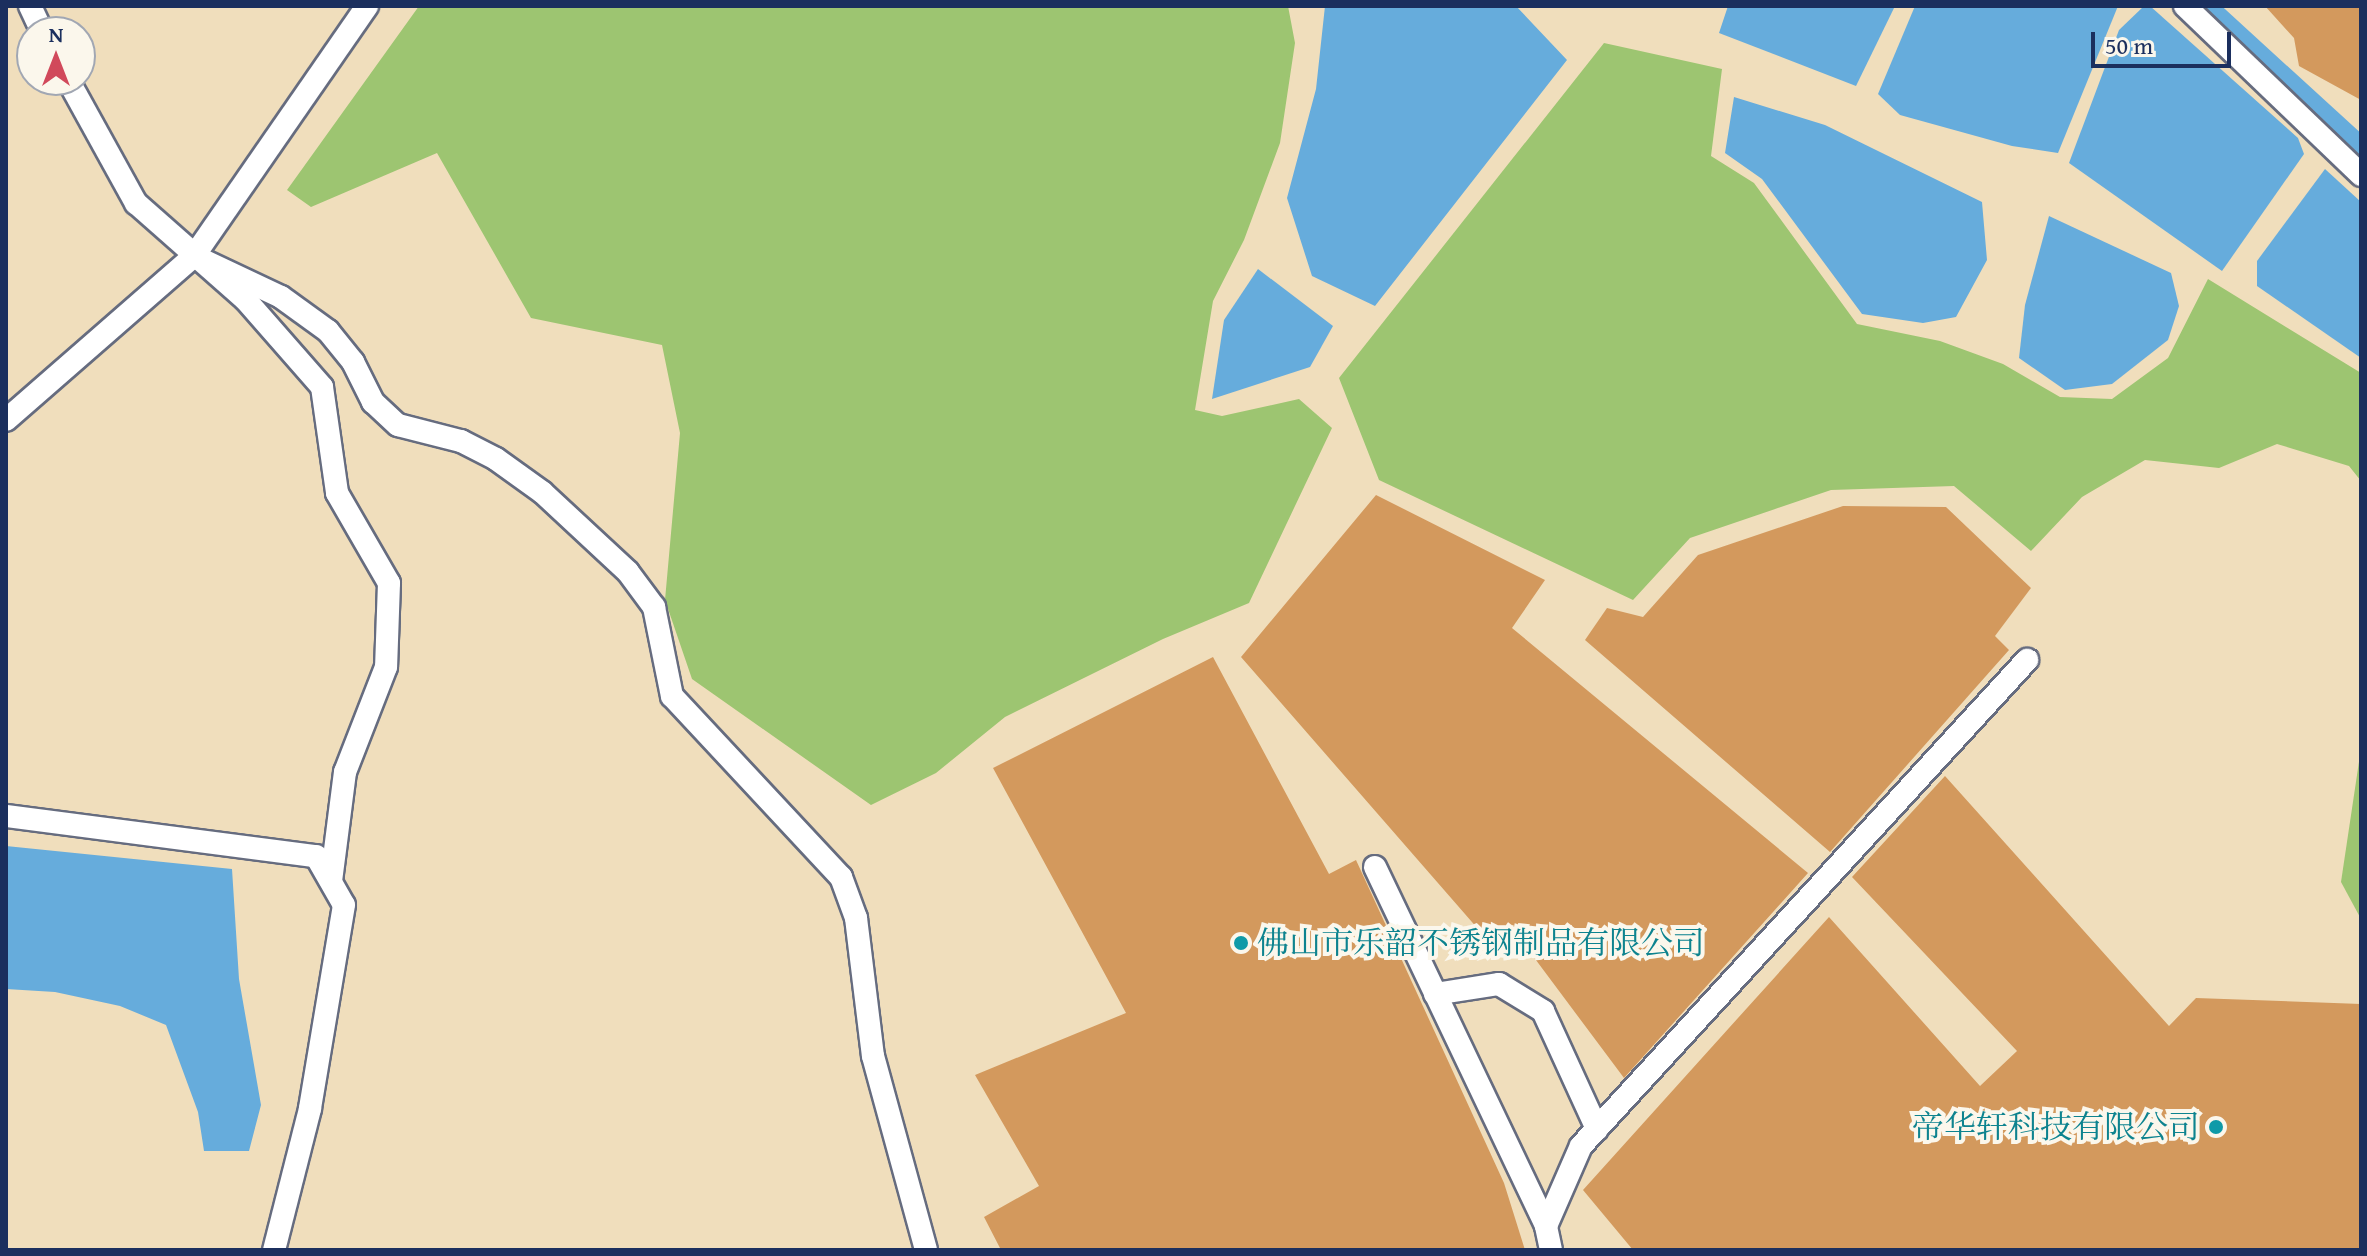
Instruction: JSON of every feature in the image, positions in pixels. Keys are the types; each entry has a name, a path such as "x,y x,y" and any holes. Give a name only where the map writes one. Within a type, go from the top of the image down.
{"street":[{"path":"6,420 194,256 367,6"},
{"path":"2185,6 2361,175"},
{"path":"77,96 136,203 245,299 322,387 337,493 389,583 386,667 345,772 331,881"},
{"path":"194,256 281,297 328,331 353,362 373,402 398,425 461,441 496,459 542,492 628,572 654,607 672,696 841,877 856,918 873,1056 926,1250"},
{"path":"1546,1226 1581,1146 2027,660"},
{"path":"6,816 316,856 344,905 310,1109 274,1250"},
{"path":"1375,867 1546,1226 1551,1250"},
{"path":"1435,994 1499,984 1543,1011 1597,1129"}],"green space":[{"path":"419,6 1288,6 1295,43 1280,143 1244,240 1213,301 1195,410 1222,416 1299,399 1332,428 1249,603 1163,639 1005,717 936,773 871,805 692,679 665,600 680,433 662,345 531,318 437,153 311,207 287,190"},
{"path":"1604,43 1722,69 1711,156 1754,183 1857,324 1940,341 2003,364 2060,397 2112,399 2168,358 2208,279 2361,373 2361,481 2349,466 2277,444 2219,468 2145,460 2082,497 2031,551 1954,486 1831,490 1690,538 1633,600 1379,480 1339,378"},
{"path":"2361,756 2361,919 2341,882"}],"water":[{"path":"1325,6 1516,6 1567,60 1375,306 1312,276 1287,198 1316,89"},
{"path":"1728,6 1895,6 1856,86 1719,33"},
{"path":"1915,6 2118,6 2058,153 2012,146 1900,115 1878,94"},
{"path":"2144,6 2150,6 2298,138 2304,154 2222,271 2069,163 2119,30"},
{"path":"1734,97 1825,125 1982,202 1987,260 1956,317 1923,323 1862,314 1762,179 1725,153"},
{"path":"2325,169 2361,202 2361,358 2257,286 2257,261"},
{"path":"2049,216 2171,273 2179,306 2168,340 2112,384 2065,390 2019,358 2025,305"},
{"path":"1258,269 1333,326 1310,367 1212,399 1224,320"},
{"path":"6,846 232,869 239,979 261,1105 249,1151 204,1151 198,1112 166,1025 120,1006 55,992 6,989"}],"building":[{"path":"2265,6 2361,6 2361,100 2299,66 2294,38"},
{"path":"1376,495 1545,580 1512,628 1808,873 1624,1078 1512,928 1492,945 1241,657"},
{"path":"1843,506 1946,507 2031,588 1995,636 2009,650 1830,852 1585,640 1607,608 1643,617 1698,555"},
{"name":"佛山市乐韶不锈钢制品有限公司","path":"1213,657 1329,874 1356,860 1504,1183 1525,1250 1001,1250 984,1217 1039,1186 975,1075 1126,1013 993,768"},
{"path":"1945,776 2169,1026 2196,998 2361,1004 2361,1250 1633,1250 1583,1190 1829,917 1980,1086 2017,1051 1852,877"}],"waterway":[{"path":"2210,9 2361,147"}],"place":[{"name":"佛山市乐韶不锈钢制品有限公司","path":"1241,943"},
{"name":"帝华轩科技有限公司","path":"2216,1127"}]}
